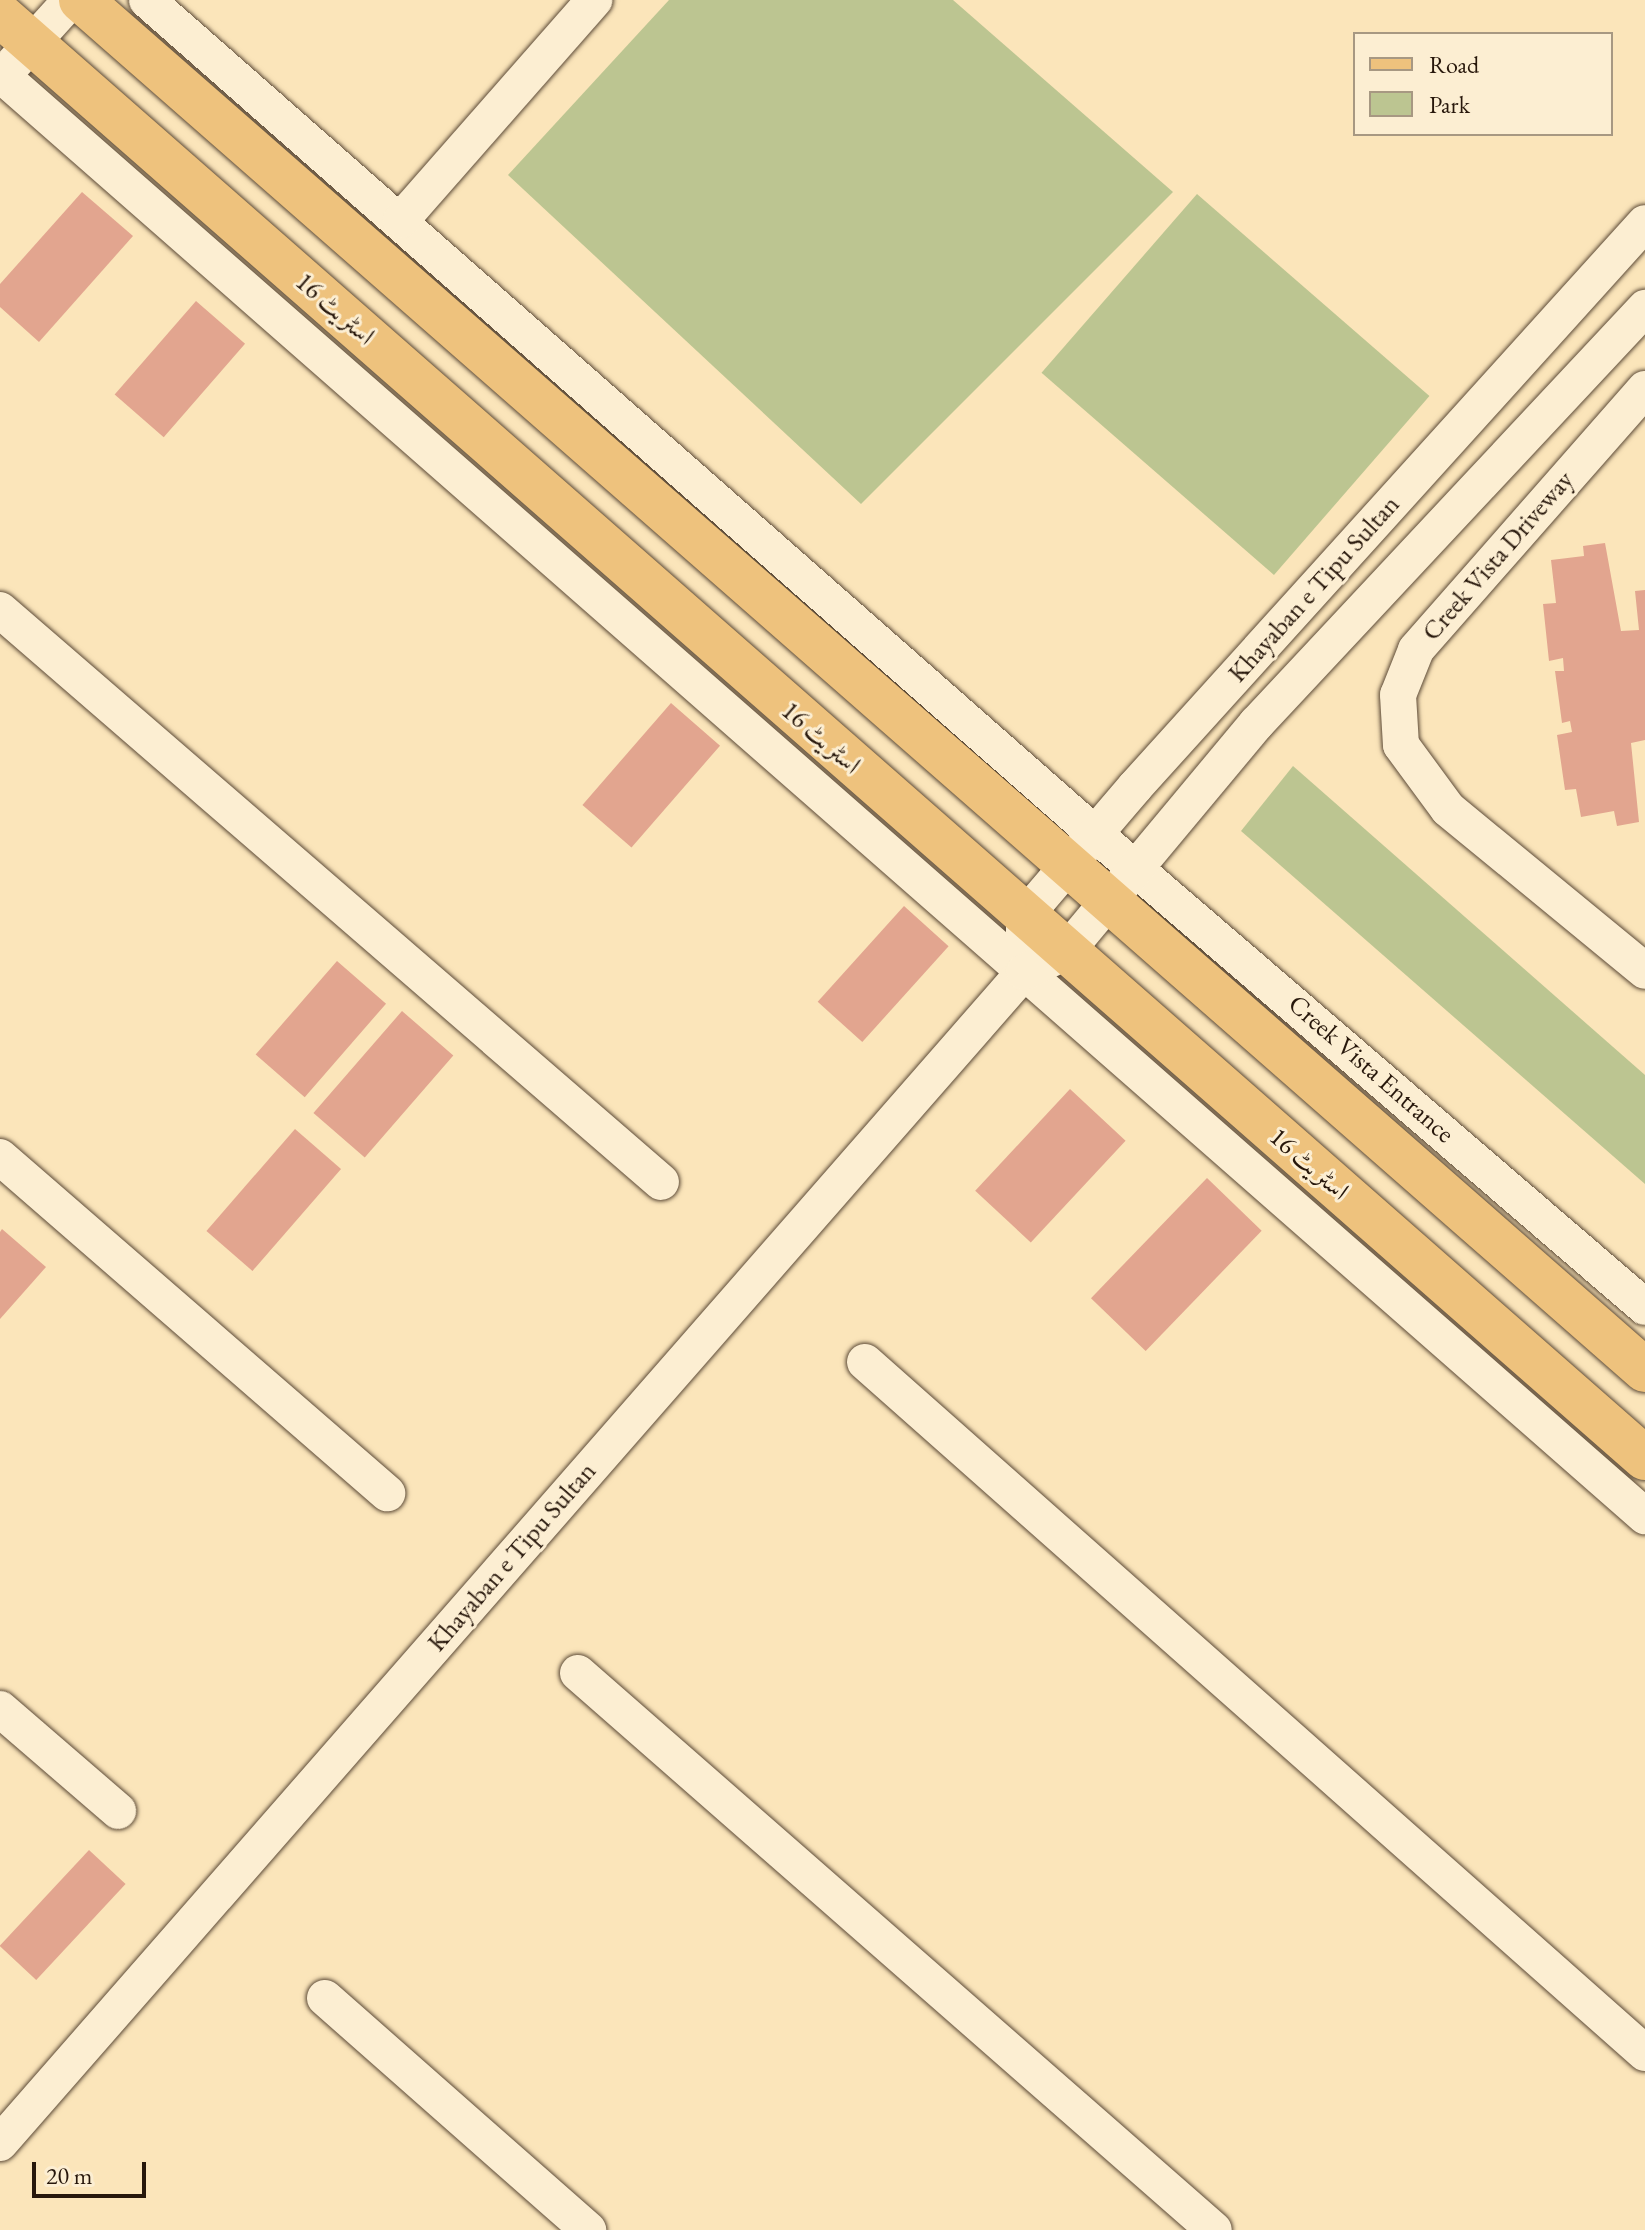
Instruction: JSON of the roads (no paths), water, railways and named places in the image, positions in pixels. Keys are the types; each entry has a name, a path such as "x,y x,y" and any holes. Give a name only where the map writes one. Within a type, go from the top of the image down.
{"main road":[{"path":"81,0 1082,850 1108,901 1645,1370"},
{"name":"اسٹریٹ 16","path":"16,29 1024,917 1645,1458"}],"street":[{"path":"71,0 16,29 1,77 1645,1516"},
{"name":"Creek Vista Entrance","path":"147,0 401,220 1082,850 1136,865 1645,1307"},
{"path":"401,220 594,0"},
{"name":"Khayaban e Tipu Sultan","path":"1024,917 1135,787 1645,223"},
{"name":"Khayaban e Tipu Sultan","path":"0,2143 1024,972 1066,952 1174,818 1645,308"},
{"name":"Creek Vista Driveway","path":"1645,389 1416,650 1398,695 1401,745 1448,809 1645,971"},
{"path":"0,610 661,1182"},
{"path":"1135,787 1174,818"},
{"path":"1024,917 1024,972"},
{"path":"0,1157 387,1493"},
{"path":"865,1362 1645,2053"},
{"path":"578,1673 1214,2230"},
{"path":"0,1709 118,1811"},
{"path":"325,1998 588,2230"}]}
